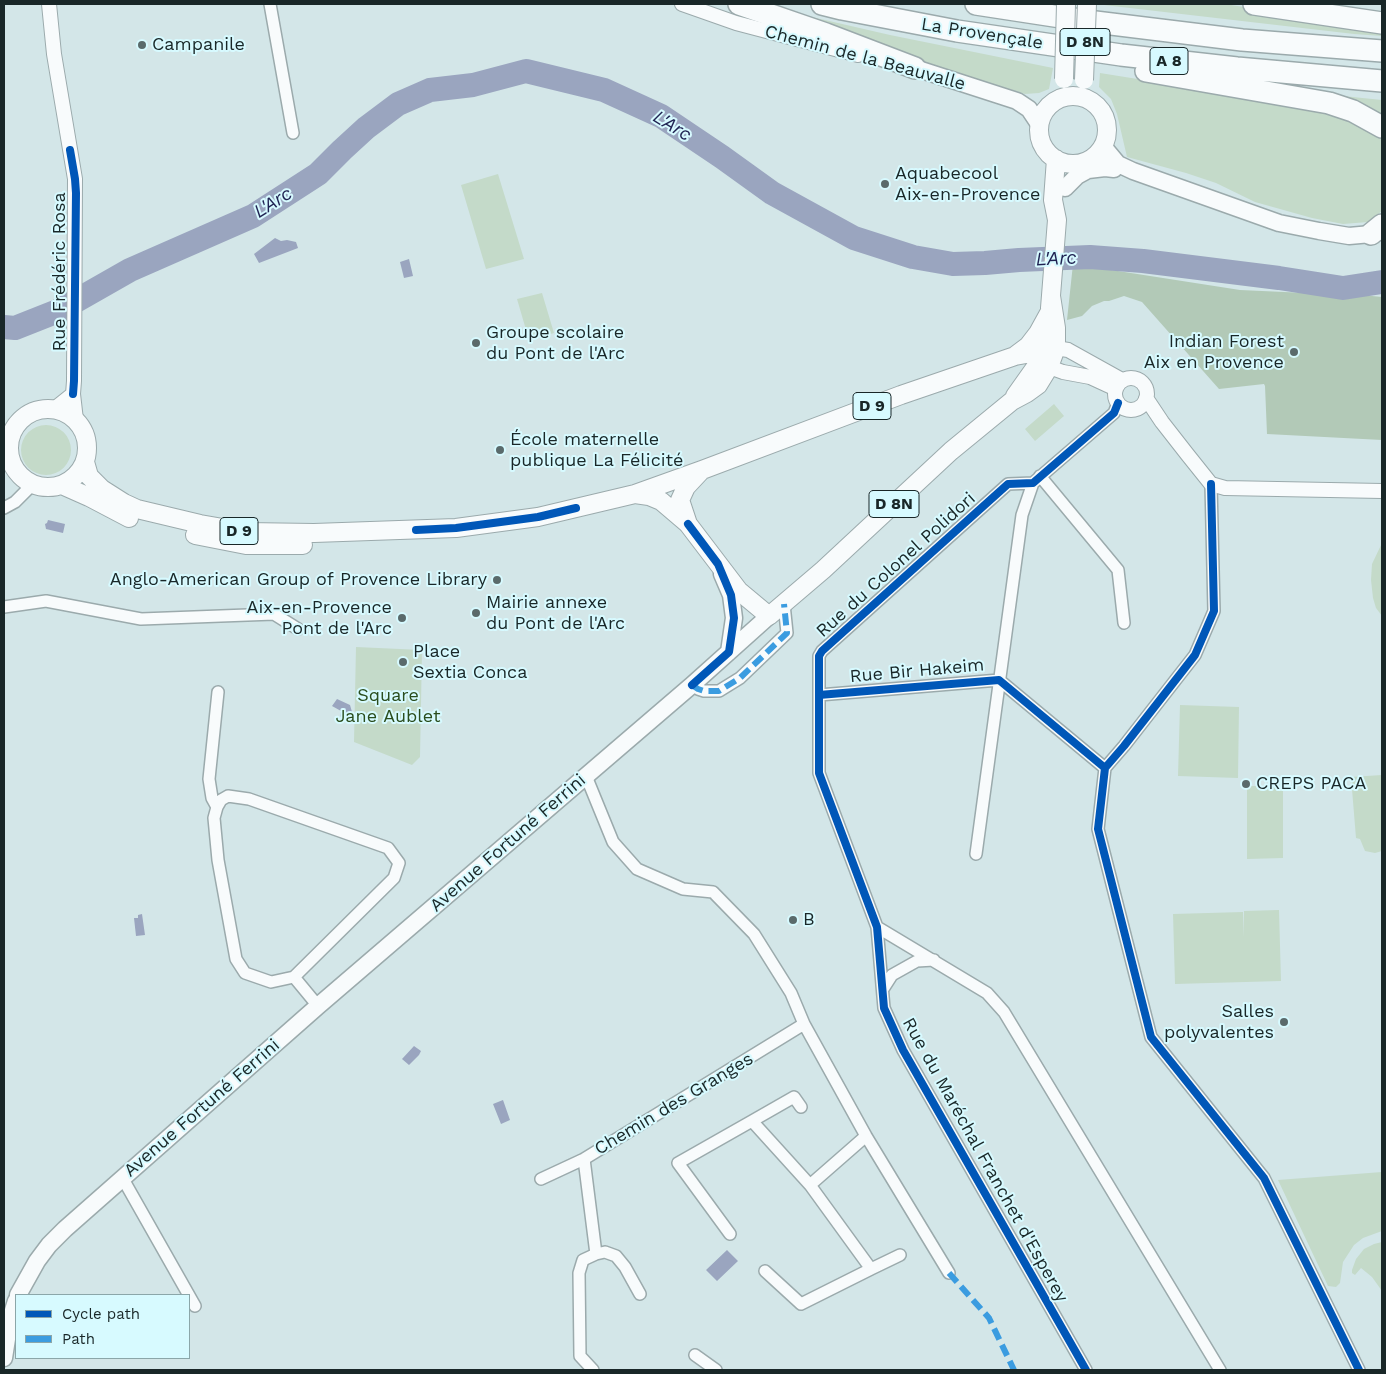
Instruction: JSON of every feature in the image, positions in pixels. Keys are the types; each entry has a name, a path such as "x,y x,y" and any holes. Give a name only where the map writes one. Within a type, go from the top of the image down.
{"highway":[{"name":"La Provençale","path":"822,4 957,31 1150,58 1382,81"},
{"name":"La Provençale","path":"976,4 1087,21 1242,40 1382,51"},
{"path":"1254,4 1382,23"},
{"path":"737,14 826,34 915,68"},
{"path":"957,31 1055,55 1329,103 1353,111 1382,127"}],"main road":[{"name":"D 8N","path":"1064,97 1066,4"},
{"name":"D 8N","path":"1084,98 1086,4"},
{"name":"Chemin de la Beauvalle","path":"915,68 1017,101 1029,110 1039,124"},
{"path":"1064,97 1084,98 1094,103 1102,112 1106,121 1107,132 1097,152 1086,161 1074,164 1063,162 1049,154 1042,145 1039,136 1039,124 1045,111 1054,102 1064,97"},
{"path":"1097,152 1133,171 1279,223 1349,236 1379,230"},
{"path":"1056,159 1053,200 1056,220"},
{"path":"1056,220 1064,199 1070,168 1074,164"},
{"path":"1065,188 1077,176 1088,170 1106,168 1133,171"},
{"name":"Avenue Fortuné Ferrini","path":"19,1294 37,1260 65,1229 318,1006 692,685 823,570 952,451 1012,401 1036,365 1050,355 1046,342 1056,220"},
{"path":"1016,356 1028,346 1038,333 1050,305"},
{"name":"D 9","path":"62,485 89,496 133,520 246,545 334,539 460,536 542,525 634,499 702,470 901,395 1016,356 1050,355"},
{"path":"39,410 53,410 66,413 76,420 84,433 88,447 85,462 80,472 62,485 48,487 20,479 10,455 7,441 16,426 26,416 39,410"},
{"name":"D 9","path":"85,462 89,476 102,489 137,509 200,524 246,532 334,539"},
{"path":"688,524 680,500 686,487 702,470"},
{"path":"634,499 649,496 659,500 688,524 739,590 769,616"},
{"path":"718,564 731,595 734,618 729,652"},
{"path":"4,1358 10,1320 15,1304"}],"street":[{"name":"Rue Frédéric Rosa","path":"49,4 54,54 75,179 73,387 76,420"},
{"path":"270,4 293,133"},
{"path":"682,4 737,14"},
{"path":"1062,348 1094,366 1119,384 1063,372 1050,355 1062,348"},
{"path":"1127,378 1133,378 1142,382 1146,389 1142,402 1132,409 1126,409 1118,403 1115,394 1119,384 1127,378"},
{"path":"53,410 73,387"},
{"path":"1142,402 1162,422 1212,484 1225,488 1382,491"},
{"path":"976,854 1022,515 1036,480 1114,413 1118,403"},
{"path":"4,508 15,502 20,479"},
{"path":"1036,480 1118,570 1124,623"},
{"name":"Rue du Colonel Polidori","path":"877,927 819,773 819,656 822,651 1008,484 1036,480"},
{"path":"1212,484 1214,611 1195,655 1105,768 1098,829 1151,1037 1264,1178 1359,1370"},
{"path":"4,607 46,601 140,619 274,614 298,629"},
{"path":"692,685 704,691 719,691 740,678 787,633 784,604"},
{"name":"Rue Bir Hakeim","path":"819,695 999,680 1105,768"},
{"path":"217,807 212,798 209,779 218,692"},
{"path":"586,776 613,842 637,869 683,889 713,892 754,934 791,993 804,1024 866,1136 949,1273"},
{"path":"228,796 249,799 388,848 399,863 394,878 294,977 271,982 245,973 236,959 218,860 214,818 217,807 228,796"},
{"path":"877,927 986,993 1004,1012 1220,1370"},
{"name":"Rue du Maréchal Franchet d'Esperey","path":"877,927 884,1008 903,1050 1086,1370"},
{"path":"883,989 892,976 917,961 934,960"},
{"path":"294,977 318,1006"},
{"name":"Chemin des Granges","path":"540,1179 584,1159 804,1024"},
{"path":"730,1234 678,1164 794,1096 802,1107"},
{"path":"752,1121 810,1185 871,1269"},
{"path":"810,1185 866,1136"},
{"path":"584,1159 596,1254"},
{"path":"123,1179 188,1294"},
{"path":"593,1370 580,1356 579,1273 583,1260 605,1252 616,1256 625,1267 640,1294"},
{"path":"765,1271 801,1304 900,1255"},
{"path":"190,1297 195,1306"},
{"path":"695,1355 716,1370"}],"green space":[{"path":"1104,4 1225,4 1382,29 1382,36 1354,34"},
{"path":"764,6 890,35 1053,68 1049,89 1039,93 1025,94 897,54"},
{"path":"1100,73 1325,109 1363,123 1382,140 1382,211 1368,222 1343,224 1312,218 1255,202 1216,183 1186,173 1127,157 1117,114 1111,99 1099,87"},
{"path":"1333,95 1382,100 1382,119"},
{"path":"498,174 524,259 486,269 461,185"},
{"name":"Indian Forest Aix en Provence","path":"1073,264 1240,290 1382,297 1382,440 1267,434 1264,384 1219,389 1142,302 1124,296 1092,306 1082,316 1067,320"},
{"path":"542,293 554,333 529,340 517,299"},
{"path":"1054,404 1064,416 1035,441 1025,429"},
{"path":"41,425 51,425 64,432 71,445 71,455 64,468 51,475 41,475 32,471 25,464 21,455 21,445 25,436 32,429"},
{"path":"1382,543 1382,616 1376,608 1371,580 1372,564"},
{"name":"Square Jane Aublet","path":"356,647 422,650 420,757 412,765 354,742"},
{"path":"1180,705 1239,707 1238,778 1178,776"},
{"path":"1382,775 1382,851 1375,853 1365,851 1360,839 1356,838 1351,777"},
{"path":"1247,786 1283,786 1283,858 1247,859"},
{"path":"1279,910 1281,981 1175,984 1173,914 1243,912 1244,937 1244,911"},
{"path":"1382,1172 1382,1231 1363,1238 1354,1245 1343,1262 1340,1283 1336,1287 1328,1286 1278,1180"},
{"path":"1382,1242 1382,1291 1372,1277 1361,1268 1355,1275 1352,1273 1352,1270 1356,1259 1364,1249"}],"water":[{"path":"275,238 281,241 296,242 298,248 259,263 254,254"},
{"path":"409,259 413,276 404,278 400,262"},
{"path":"48,520 65,524 63,533 46,529 45,524"},
{"path":"337,699 350,705 352,712 351,720 343,720 340,716 341,711 332,706"},
{"path":"142,914 145,935 136,936 134,918 138,918 138,915"},
{"path":"414,1046 421,1051 409,1065 402,1059"},
{"path":"503,1100 510,1120 501,1124 493,1104"},
{"path":"727,1250 738,1261 717,1281 706,1270"}],"waterway":[{"name":"L'Arc","path":"4,327 15,328 58,311 130,270 253,216 318,174 366,128 398,104 430,90 473,85 526,71 604,90 661,116 772,193 854,238 913,257 953,264 1090,257 1143,261 1343,288 1382,282"}],"marked path":[{"path":"692,685 704,691 719,691 740,678 787,633 784,604"},
{"path":"949,1273 989,1318 1014,1370"}],"cycle path":[{"path":"70,150 76,193 73,394"},
{"path":"1086,1370 903,1050 884,1008 877,927 819,773 819,656 822,651 1008,484 1033,483 1114,413 1118,403"},
{"path":"1211,484 1214,611 1195,655 1105,768 1098,829 1151,1037 1264,1178 1359,1370"},
{"path":"416,530 456,528 538,517 576,508"},
{"path":"688,524 718,564 731,595 734,618 729,652 692,685"},
{"path":"819,695 999,680 1105,768"}],"place":[{"name":"Campanile","path":"142,45"},
{"name":"Aquabecool Aix-en-Provence","path":"885,184"},
{"name":"Groupe scolaire du Pont de l'Arc","path":"476,343"},
{"name":"Indian Forest Aix en Provence","path":"1294,352"},
{"name":"École maternelle publique La Félicité","path":"500,450"},
{"name":"Anglo-American Group of Provence Library","path":"497,580"},
{"name":"Mairie annexe du Pont de l'Arc","path":"476,613"},
{"name":"Aix-en-Provence Pont de l'Arc","path":"402,618"},
{"name":"Place Sextia Conca","path":"403,662"},
{"name":"CREPS PACA","path":"1246,784"},
{"name":"B","path":"793,920"},
{"name":"Salles polyvalentes","path":"1284,1022"}]}
